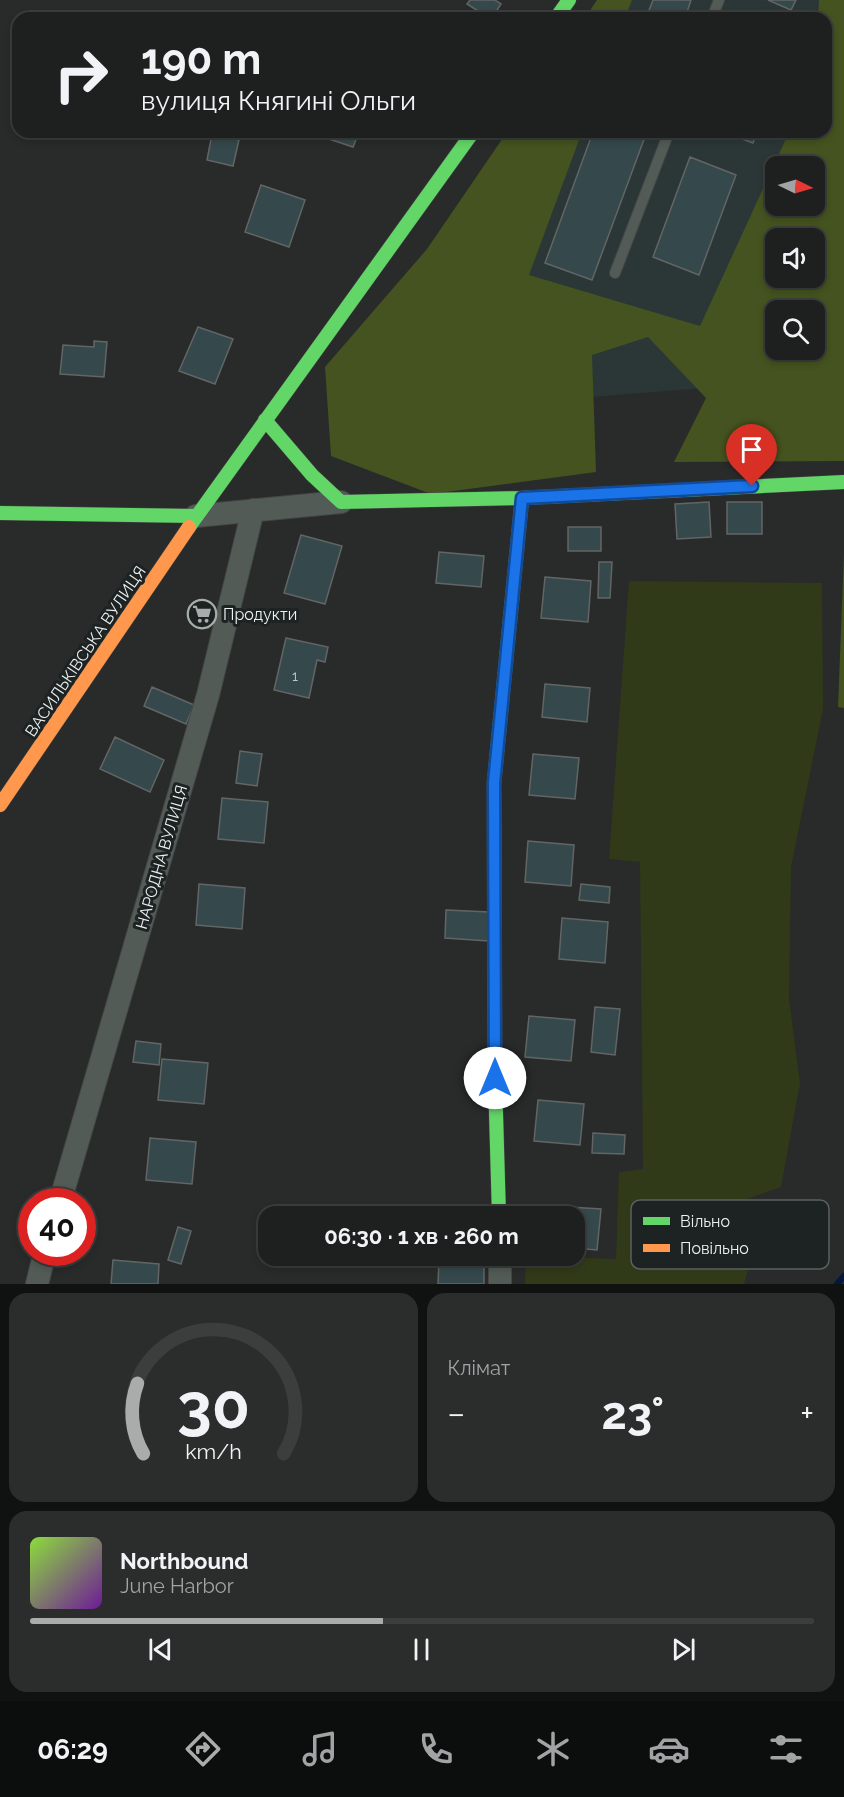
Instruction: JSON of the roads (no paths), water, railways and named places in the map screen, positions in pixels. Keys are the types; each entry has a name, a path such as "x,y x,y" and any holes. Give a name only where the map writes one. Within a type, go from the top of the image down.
{"street":[{"name":"ВАСИЛЬКІВСЬКА ВУЛИЦЯ","path":"0,805 196,516 469,138"},
{"path":"265,420 312,475 340,502"},
{"path":"0,513 196,516 340,502 522,498 844,482"},
{"path":"499,1206 495,1078 494,783 522,498"},
{"name":"НАРОДНА ВУЛИЦЯ","path":"64,1188 208,695 253,510"},
{"path":"37,1284 42,1266"},
{"path":"500,1266 500,1284"}],"lane":[{"path":"615,273 667,138"}],"waterway":[{"path":"837,1284 844,1276"}],"place":[{"name":"Продукти","path":"202,614"}]}
